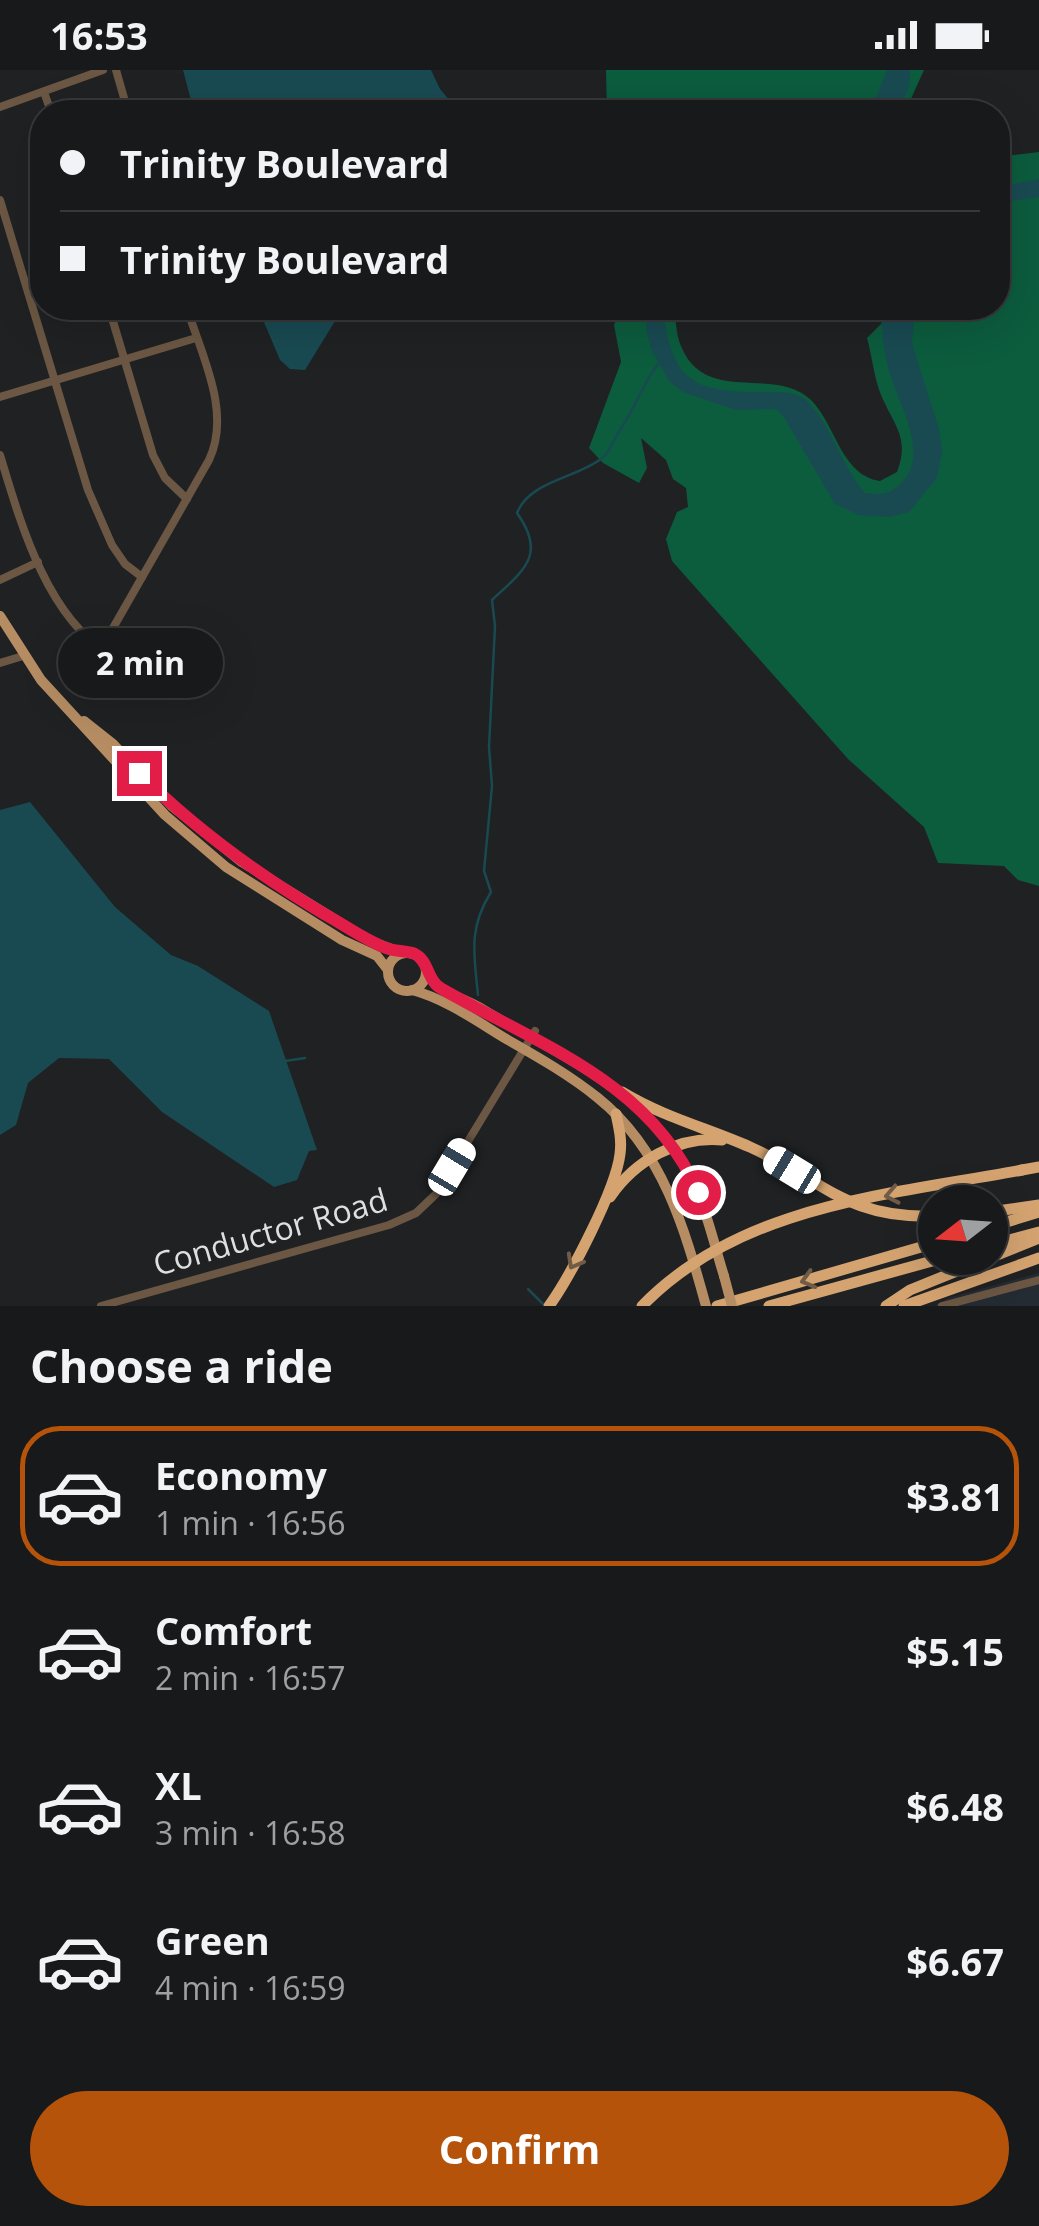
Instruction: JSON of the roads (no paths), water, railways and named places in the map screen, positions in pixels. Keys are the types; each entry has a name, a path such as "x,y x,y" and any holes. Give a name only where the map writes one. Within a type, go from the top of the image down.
{"highway":[{"path":"622,1092 653,1110 747,1146 840,1198 871,1211 918,1217"},
{"path":"549,1306 596,1217 620,1158 616,1114"},
{"path":"596,1217 616,1189 650,1158 671,1146 714,1140 747,1146"},
{"path":"642,1306 679,1272 709,1252 766,1224 1039,1166"},
{"path":"1008,1211 1039,1208"},
{"path":"1008,1220 1039,1208"},
{"path":"1008,1241 1039,1235"},
{"path":"886,1306 910,1290 1039,1235"},
{"path":"717,1306 918,1248"},
{"path":"904,1306 1039,1258"},
{"path":"769,1306 918,1265"}],"main road":[{"path":"0,616 23,656 59,702 196,844 265,893 342,940 377,956 396,987 437,999 523,1048 616,1114 669,1190 706,1306"},
{"path":"59,702 112,744 172,806 242,862 370,941 418,956 438,986 532,1034 622,1092 671,1146 698,1192 732,1306"},
{"path":"388,970 392,960 402,954"},
{"path":"412,990 423,983 426,971"}],"street":[{"path":"0,107 104,70"},
{"path":"116,70 125,100"},
{"path":"44,92 46,100"},
{"path":"0,200 30,301"},
{"path":"36,320 99,518 125,564 142,577"},
{"path":"113,320 158,465 170,486 186,499"},
{"path":"0,455 38,562 83,635 105,651 214,450 219,430 215,399 190,320"},
{"path":"0,398 196,338"},
{"path":"0,580 38,562"},
{"path":"0,663 23,656"},
{"name":"Conductor Road","path":"101,1306 389,1226 416,1213 436,1194 532,1034"},
{"path":"947,1304 1039,1280"}],"water":[{"path":"183,70 431,70 449,100 191,100"},
{"path":"887,70 910,70 909,88 902,100 872,100"},
{"path":"1039,179 1039,197 1010,201 1010,185"},
{"path":"263,320 336,320 305,370 290,369 280,360"},
{"path":"646,320 665,320 673,355 682,370 708,387 796,394 804,399 817,412 857,483 865,493 875,494 889,492 901,483 913,456 909,424 887,363 881,320 914,320 912,344 939,429 942,453 937,478 909,512 889,517 859,515 835,504 776,409 736,410 683,392 669,381 651,349"},
{"path":"30,802 115,907 171,955 198,966 269,1011 317,1150 309,1151 297,1180 274,1187 162,1112 109,1059 59,1058 28,1083 16,1125 0,1135 0,810"}],"waterway":[{"path":"478,995 476,930 491,892 484,871 492,786 492,600 528,561 530,540 517,513 523,502 542,487 604,457 658,364"},
{"path":"285,1061 305,1058"},
{"path":"528,1289 543,1304"}]}
